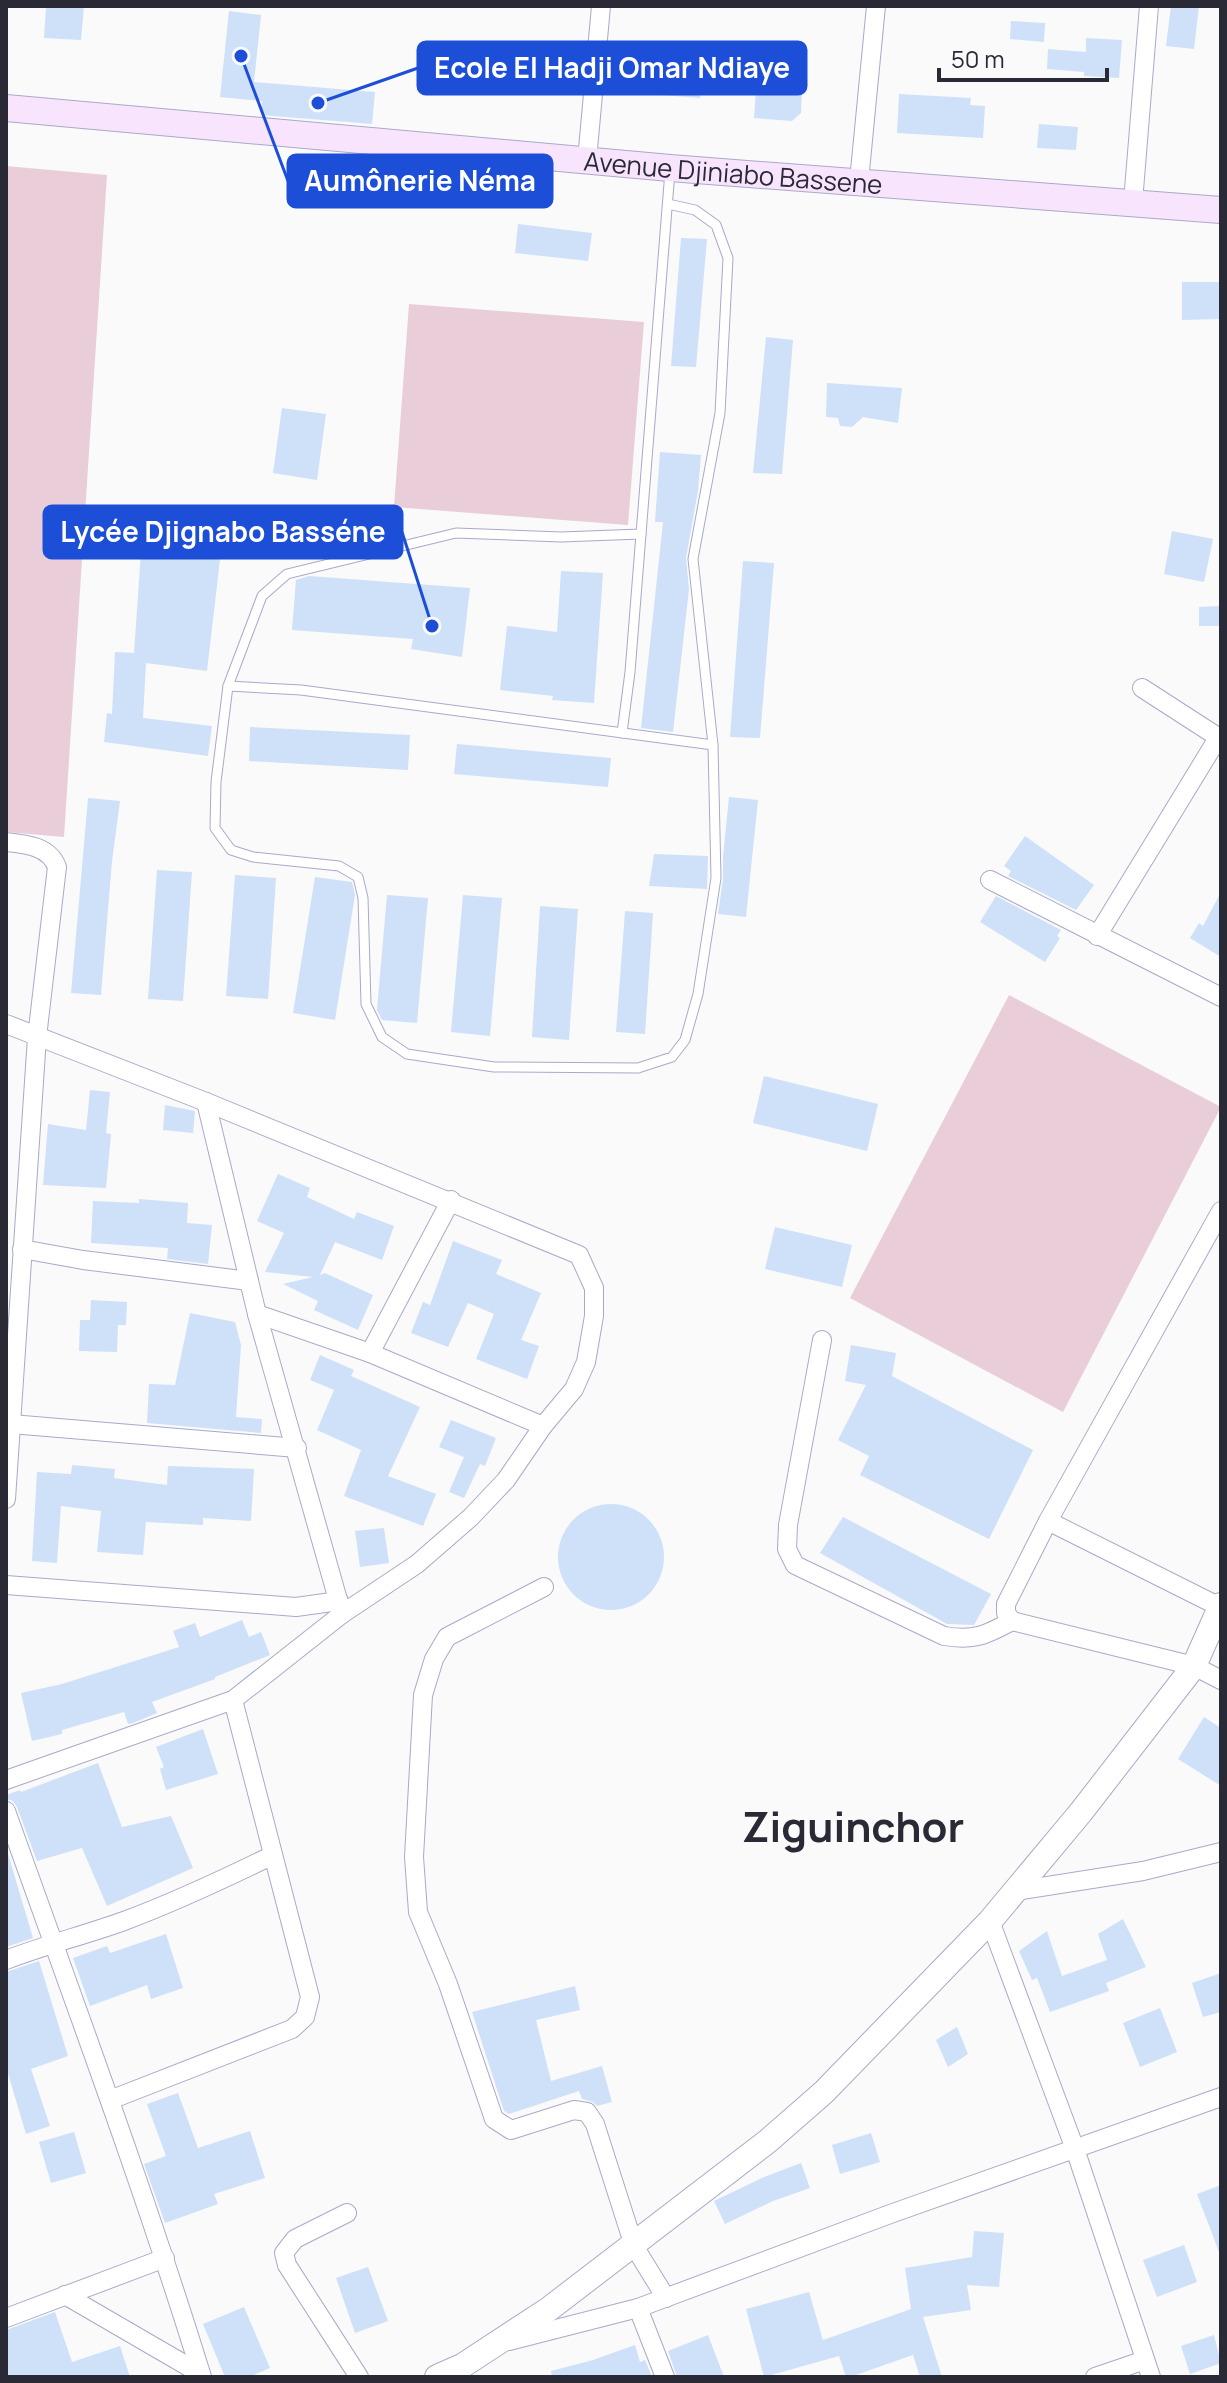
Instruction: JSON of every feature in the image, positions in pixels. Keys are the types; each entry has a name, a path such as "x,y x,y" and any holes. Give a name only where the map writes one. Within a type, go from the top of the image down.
{"main road":[{"name":"Avenue Djiniabo Bassene","path":"6,108 670,168 1221,210"}],"street":[{"path":"587,160 601,6"},
{"path":"859,181 876,6"},
{"path":"1133,202 1149,6"},
{"path":"1097,936 1220,738 1142,688"},
{"path":"6,842 43,849 57,867 15,1196 22,1249 6,1499"},
{"path":"990,880 1221,997"},
{"path":"6,1024 451,1200 579,1255 594,1288 594,1316 586,1362 574,1389 543,1426 506,1480 471,1517 417,1564 340,1608 233,1700 6,1780"},
{"path":"206,1102 257,1314 340,1608"},
{"path":"370,1353 451,1200"},
{"path":"1221,1211 1048,1521 1006,1604 1006,1613 1012,1621 1194,1666 1221,1680"},
{"path":"22,1249 249,1281"},
{"path":"257,1314 370,1353 543,1426"},
{"path":"822,1340 788,1525 787,1549 795,1565 944,1636 965,1640 983,1636 1012,1621"},
{"path":"11,1424 297,1448"},
{"path":"437,2377 463,2372 549,2309 768,2141 824,2092 990,1921 1081,1812 1194,1666 1220,1606 1048,1521"},
{"path":"6,1585 340,1608"},
{"path":"544,1587 447,1637 434,1659 423,1695 414,1857 418,1912 448,1984 494,2119 511,2130 574,2110 587,2112 595,2124 634,2246 666,2298"},
{"path":"110,2100 292,2029 305,2017 310,1997 233,1700"},
{"path":"6,1811 165,2258 201,2376"},
{"path":"1015,1891 1143,1871 1221,1852"},
{"path":"6,1960 182,1899 273,1855"},
{"path":"990,1921 1075,2149 1148,2368 1095,2377"},
{"path":"497,2345 638,2308 893,2213 1221,2097"},
{"path":"347,2213 295,2239 284,2253 287,2265 359,2377"},
{"path":"7,2314 165,2258"},
{"path":"65,2295 201,2376"},
{"path":"638,2308 665,2377"}],"lane":[{"path":"622,733 630,672 670,168"},
{"path":"641,534 561,537 456,533 287,574 262,596 228,686 216,782 215,828 231,850 253,857 339,866 358,877 363,898 366,1004 382,1037 407,1054 494,1067 638,1068 672,1057 685,1040 698,994 716,878 713,745 693,559 720,413 728,258 716,225 695,210 668,204"},
{"path":"228,686 301,690 713,745"}],"shaded area":[{"path":"6,166 107,175 64,837 6,832"},
{"path":"409,304 644,322 628,525 394,507"},
{"path":"1009,995 1221,1107 1063,1412 850,1298"}],"building":[{"path":"46,6 84,6 81,40 44,38"},
{"path":"1171,6 1199,6 1194,49 1166,46"},
{"path":"229,11 261,15 254,82 375,92 372,124 261,115 262,101 220,97"},
{"path":"1011,21 1045,23 1044,42 1010,39"},
{"path":"1086,38 1122,40 1119,78 1047,69 1048,49 1086,52"},
{"path":"638,61 703,67 700,98 635,93"},
{"path":"758,63 803,66 801,113 792,121 754,118"},
{"path":"899,94 971,98 970,105 985,106 983,138 897,133"},
{"path":"1039,124 1078,127 1076,150 1037,148"},
{"path":"518,224 592,233 588,261 515,253"},
{"path":"681,238 707,239 696,367 671,366"},
{"path":"1182,282 1221,282 1221,319 1182,320"},
{"path":"766,337 793,340 782,474 753,473"},
{"path":"827,383 902,388 898,423 863,417 852,427 840,426 838,418 826,417"},
{"path":"282,408 326,414 317,480 273,473"},
{"path":"660,452 701,455 686,558 689,589 673,732 641,728 663,522 655,522"},
{"path":"144,508 176,510 175,528 223,534 207,671 146,663 143,718 212,726 208,756 104,742 107,713 112,714 115,652 134,653"},
{"path":"1172,531 1213,539 1204,582 1164,574"},
{"path":"743,561 774,563 760,738 730,737"},
{"path":"561,571 603,573 594,703 552,700 553,696 500,690 507,626 557,632"},
{"path":"309,576 470,588 462,657 411,649 413,639 292,630 296,580"},
{"path":"1221,606 1221,626 1199,626 1199,607"},
{"path":"250,727 410,735 408,770 249,761"},
{"path":"457,744 611,758 608,787 454,774"},
{"path":"729,797 758,800 746,917 718,914"},
{"path":"88,798 120,801 101,995 71,993"},
{"path":"1025,836 1094,885 1076,910 1008,876 1011,871 1004,866"},
{"path":"654,854 708,856 707,889 649,886"},
{"path":"157,870 192,872 183,1001 148,999"},
{"path":"235,875 276,878 268,999 226,996"},
{"path":"315,877 352,882 355,895 335,1020 293,1013"},
{"path":"1221,892 1221,957 1190,938 1199,923 1203,926"},
{"path":"387,895 428,898 417,1023 382,1020 377,1010"},
{"path":"463,895 502,898 490,1036 451,1032"},
{"path":"996,896 1061,930 1057,936 1060,938 1045,962 980,922"},
{"path":"540,906 578,909 569,1040 532,1037"},
{"path":"625,911 653,913 645,1034 616,1032"},
{"path":"764,1076 878,1104 867,1151 753,1123"},
{"path":"90,1090 110,1092 106,1133 111,1134 106,1188 43,1185 48,1124 86,1130"},
{"path":"165,1105 195,1111 193,1133 163,1130"},
{"path":"278,1174 310,1188 307,1197 354,1219 357,1212 394,1226 382,1260 335,1242 320,1275 325,1273 373,1295 358,1330 314,1310 318,1301 283,1284 313,1277 265,1272 284,1233 257,1221"},
{"path":"139,1199 188,1203 187,1223 212,1225 208,1264 167,1259 168,1248 91,1243 93,1201 139,1203"},
{"path":"775,1227 852,1245 842,1287 765,1269"},
{"path":"453,1241 502,1260 496,1274 541,1293 521,1340 539,1346 527,1379 476,1359 494,1314 468,1303 448,1347 411,1333 423,1302 430,1305"},
{"path":"91,1300 127,1302 126,1325 118,1325 117,1352 79,1351 80,1320 90,1320"},
{"path":"190,1313 235,1322 241,1345 236,1417 262,1419 261,1433 147,1423 149,1384 175,1385"},
{"path":"851,1345 896,1353 892,1376 1033,1450 989,1539 860,1475 869,1456 838,1440 866,1385 845,1381"},
{"path":"320,1355 354,1370 351,1376 420,1407 388,1476 436,1494 423,1526 344,1496 361,1450 317,1430 334,1390 310,1380"},
{"path":"451,1420 496,1438 485,1466 480,1464 464,1498 449,1492 464,1457 439,1447"},
{"path":"72,1465 115,1469 114,1478 167,1485 168,1466 254,1469 251,1521 203,1518 203,1525 146,1522 143,1555 97,1552 101,1511 61,1506 57,1563 32,1561 37,1472 71,1474"},
{"path":"611,1504 631,1508 649,1519 660,1537 664,1557 660,1577 649,1595 631,1606 611,1610 591,1606 573,1595 562,1577 558,1557 562,1537 573,1519 591,1508"},
{"path":"843,1517 991,1594 974,1625 947,1624 820,1553"},
{"path":"384,1528 389,1563 360,1567 355,1531"},
{"path":"242,1620 249,1637 261,1632 270,1655 152,1702 157,1713 133,1723 128,1724 124,1712 32,1741 21,1693 62,1684 179,1647 173,1631 195,1623 200,1637"},
{"path":"1204,1717 1221,1728 1221,1786 1178,1759"},
{"path":"203,1729 218,1774 166,1790 160,1769 164,1767 156,1747"},
{"path":"98,1763 122,1827 171,1816 193,1868 107,1906 82,1848 37,1861 17,1807 13,1801 6,1799 6,1795"},
{"path":"6,1847 33,1938 6,1947"},
{"path":"1123,1919 1146,1967 1106,1983 1109,1991 1050,2012 1037,1978 1032,1980 1019,1951 1047,1931 1062,1976 1107,1960 1098,1934"},
{"path":"166,1934 183,1988 151,1999 147,1985 90,2006 73,1958 107,1946 110,1953"},
{"path":"39,1961 68,2056 31,2069 50,2126 26,2134 6,2067 6,1972"},
{"path":"1221,1973 1221,2012 1203,2017 1192,1983"},
{"path":"575,1986 580,2010 536,2020 551,2081 602,2066 612,2102 597,2106 582,2099 579,2091 509,2114 504,2111 472,2012"},
{"path":"1160,2008 1177,2052 1140,2067 1123,2023"},
{"path":"957,2027 968,2054 948,2067 936,2040"},
{"path":"178,2093 198,2148 250,2131 265,2178 214,2194 218,2204 165,2223 144,2164 166,2156 147,2104"},
{"path":"74,2132 86,2173 51,2183 39,2142"},
{"path":"871,2133 880,2162 840,2174 832,2145"},
{"path":"801,2163 810,2188 773,2201 725,2224 714,2201"},
{"path":"1221,2185 1221,2252 1219,2252 1197,2194"},
{"path":"974,2231 1004,2233 999,2287 967,2285 971,2310 923,2317 942,2377 920,2377 913,2355 850,2377 846,2377 839,2356 764,2377 746,2309 809,2292 823,2340 911,2309 905,2268 972,2257"},
{"path":"1184,2245 1197,2282 1157,2297 1143,2260"},
{"path":"368,2267 388,2321 355,2333 336,2278"},
{"path":"244,2307 270,2368 249,2377 225,2377 203,2324"},
{"path":"55,2312 72,2362 120,2346 130,2377 6,2377 6,2330"},
{"path":"708,2335 724,2377 677,2377 668,2351"},
{"path":"1214,2335 1221,2363 1190,2374 1181,2346"},
{"path":"635,2345 640,2362 645,2360 652,2377 552,2377 551,2371"}],"place":[{"name":"Aumônerie Néma","path":"241,56"},
{"name":"Ecole El Hadji Omar Ndiaye","path":"318,103"},
{"name":"Lycée Djignabo Basséne","path":"432,626"}],"district":[{"name":"Ziguinchor","path":"853,1826"}]}
